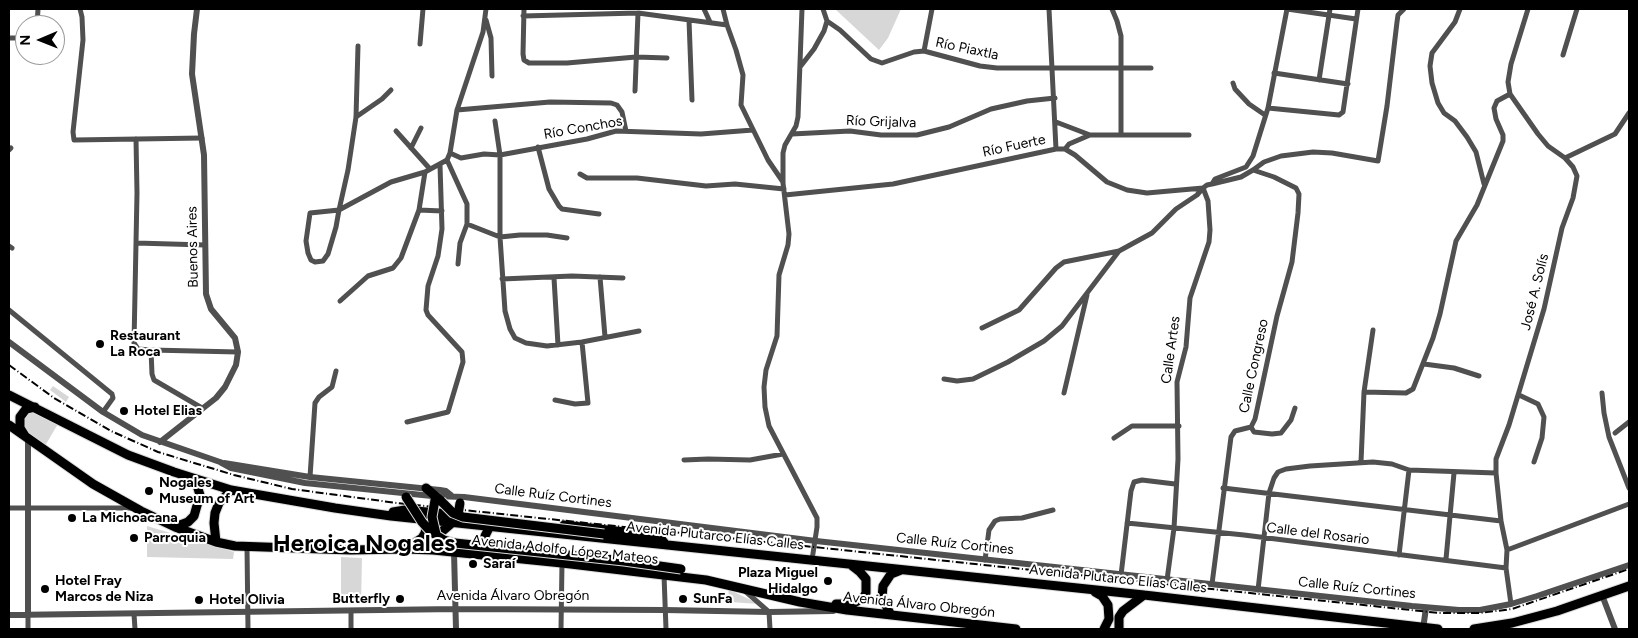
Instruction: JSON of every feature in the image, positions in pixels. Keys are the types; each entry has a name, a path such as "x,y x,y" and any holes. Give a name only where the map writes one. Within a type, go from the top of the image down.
{"highway":[{"name":"Avenida Plutarco Elías Calles","path":"9,393 128,455 195,479 231,490 362,512 427,519 456,519 490,526 1144,595 1438,629"},
{"path":"9,393 32,402 118,445 162,463 236,486 330,505 396,512 406,510 421,511 650,534 659,536 666,545"},
{"path":"28,440 20,428 20,417 26,409 35,407"},
{"name":"Avenida Adolfo López Mateos","path":"9,425 93,484 175,527 216,542 247,547 433,550 562,562 706,580 777,597 846,610"},
{"path":"175,527 188,522 194,516 200,495 195,479"},
{"path":"426,488 456,519"},
{"path":"216,542 215,513 219,503 231,490"},
{"path":"437,536 432,523 432,511 438,499 449,494"},
{"path":"405,495 422,522 444,540 467,546 624,561 681,569 694,573 706,580"},
{"path":"433,550 442,530 456,519 462,500"},
{"path":"405,549 422,538 427,519"},
{"path":"456,519 478,519 640,538 666,545"},
{"path":"490,526 484,540 490,556"},
{"path":"777,597 793,597 830,604 852,604 857,602 866,593 866,579 849,564"},
{"path":"891,616 882,598 882,586 891,574 901,570"},
{"path":"1474,629 1512,623 1557,611 1629,586"},
{"path":"1093,591 1106,600 1108,605 1109,617 1104,629"},
{"path":"1118,629 1119,619 1123,610 1144,595"},
{"name":"Avenida Álvaro Obregón","path":"846,610 983,628 1016,629"},
{"path":"1109,617 1119,619"}],"street":[{"path":"80,9 83,40 73,132 74,140 202,138"},
{"name":"Buenos Aires","path":"197,9 192,74 204,164 205,276 211,309 235,338 238,352"},
{"path":"420,44 423,9"},
{"path":"486,9 486,20 491,38 492,76"},
{"path":"524,9 524,60 529,63 636,57 667,58"},
{"path":"704,9 710,22"},
{"path":"723,9 743,75 741,105 768,160 783,182"},
{"path":"802,9 798,117 796,126 785,145 783,153 783,182 789,234 788,245 779,275 777,336 766,370 764,386 765,407 769,426 812,505 817,518 816,541 812,560"},
{"path":"799,68 814,49 824,31 827,21 823,9"},
{"path":"924,51 932,9"},
{"path":"1049,9 1055,98 1056,149"},
{"path":"1112,9 1120,29 1122,134"},
{"path":"1287,9 1356,20"},
{"name":"Río Fuerte","path":"580,174 587,178 637,178 706,186 736,184 784,192 893,184 1056,149 1065,149 1107,182 1127,190 1147,193 1203,188 1212,184 1215,179 1240,170 1250,163 1268,108 1287,9"},
{"path":"1319,80 1330,9"},
{"path":"1268,108 1339,115 1343,112 1358,9"},
{"path":"1212,184 1241,177 1264,162 1281,156 1313,152 1354,156 1378,161 1387,106 1396,22 1398,15 1404,9"},
{"path":"1460,9 1455,22 1432,53 1430,66 1432,84 1438,103 1467,137 1476,152 1484,185"},
{"path":"1528,9 1511,64 1508,82 1510,94 1548,146 1566,158 1615,134 1629,113"},
{"path":"1563,55 1577,9"},
{"path":"523,16 638,13 727,25"},
{"path":"635,91 638,13"},
{"path":"358,46 356,117 348,170 339,210 328,254 323,261 314,262 311,260 306,241 309,214 339,210 391,182 425,172 447,160 450,153 457,110 486,20"},
{"path":"690,20 692,100"},
{"name":"Río Piaxtla","path":"827,21 876,62 882,64 903,55 924,51 980,66 997,68 1151,68"},
{"path":"1274,73 1348,84"},
{"path":"1232,83 1249,104 1265,115"},
{"path":"356,117 382,99 391,90"},
{"path":"1364,392 1410,392 1413,390 1424,364 1440,314 1456,241 1472,215 1503,141 1503,135 1496,119 1494,108 1498,101 1510,94"},
{"name":"Río Grijalva","path":"792,134 850,132 881,135 917,135 949,127 991,109 1027,101 1055,98"},
{"path":"457,110 557,102 611,103 619,107 624,116 626,131"},
{"path":"495,121 500,154 502,279 505,311 510,329 515,338 526,343 558,345 639,331"},
{"path":"1056,122 1090,135"},
{"path":"411,148 421,128"},
{"name":"Río Conchos","path":"450,153 461,158 484,154 500,154 587,139 611,132 701,134 753,130"},
{"path":"396,131 430,169"},
{"path":"1065,149 1069,144 1090,135 1189,135"},
{"path":"136,139 136,243 133,336 135,346 139,350 238,352 236,366 225,387 216,398 160,442"},
{"path":"538,147 549,189 558,206 562,209 598,214"},
{"name":"José A. Solís","path":"1511,604 1506,568 1507,550 1501,521 1496,459 1519,395 1544,309 1562,228 1576,184 1575,171 1566,158"},
{"path":"447,160 465,199 467,224 460,243 458,264"},
{"path":"407,422 448,412 464,362 462,352 428,315 426,310 428,286 439,250 442,229 440,165"},
{"name":"Calle Congreso","path":"1212,584 1231,437 1235,431 1251,427 1255,420 1277,316 1292,262 1299,194 1296,188 1288,183 1253,170"},
{"path":"340,302 368,276 394,268 401,258 419,210 425,172"},
{"path":"982,328 1014,313 1024,306 1056,268 1064,262 1119,251 1152,232 1176,209 1197,195 1203,188"},
{"name":"Calle Artes","path":"1167,580 1174,528 1179,426 1177,382 1188,334 1190,298 1209,242 1208,201 1203,188"},
{"path":"419,210 442,211"},
{"path":"467,224 500,237 546,235 566,238"},
{"path":"136,243 205,245"},
{"path":"944,379 957,381 973,378 1036,346 1062,326 1119,251"},
{"path":"502,279 532,277 623,278"},
{"path":"600,277 605,337"},
{"path":"554,278 558,345"},
{"path":"1064,393 1088,292"},
{"path":"9,319 11,312 112,394 113,398 103,412"},
{"path":"1361,462 1364,392 1373,330"},
{"name":"Calle Ruíz Cortines","path":"9,342 103,412 142,435 160,442 220,462 310,477 426,488 449,494 462,500 1426,608 1480,610 1511,604 1629,565"},
{"path":"555,400 578,405 588,403 582,342"},
{"path":"151,350 154,380 202,408"},
{"path":"1424,364 1454,368 1479,376"},
{"path":"310,477 316,402 319,397 332,387 336,371"},
{"path":"1602,393 1609,437 1629,488"},
{"path":"1519,395 1538,404 1544,416 1542,438 1534,462"},
{"path":"1251,427 1254,432 1281,433 1291,420 1295,408"},
{"path":"1615,433 1629,422"},
{"path":"1114,438 1132,426 1179,426"},
{"path":"28,440 28,629"},
{"path":"684,460 750,460 783,454"},
{"name":"Calle Ruíz Cortines","path":"220,462 231,468 284,480 438,499"},
{"path":"1258,590 1268,493 1278,472 1294,468 1382,462 1409,470 1496,473"},
{"path":"1399,555 1409,470"},
{"path":"1446,559 1454,473"},
{"path":"1121,575 1130,491 1134,482 1142,480 1175,484"},
{"path":"1223,488 1501,521"},
{"path":"1507,550 1629,504"},
{"path":"9,508 136,508"},
{"path":"985,560 989,530 995,521 1022,518 1053,510"},
{"name":"Calle del Rosario","path":"1127,524 1218,532 1506,568"},
{"path":"247,547 248,629"},
{"path":"454,552 456,629"},
{"path":"561,629 562,562"},
{"path":"664,574 666,629"},
{"path":"743,589 769,612 770,629"},
{"path":"1602,595 1615,629"},
{"path":"1423,628 1426,608"},
{"name":"Avenida Álvaro Obregón","path":"9,615 456,609 769,612 846,610"},
{"path":"351,611 351,629"},
{"path":"134,614 135,629"}],"shaded area":[{"path":"835,9 901,9 888,38 879,50"},
{"path":"53,386 69,397 66,402 50,390"},
{"path":"35,408 59,422 45,446 21,428 22,414"},
{"path":"147,526 234,552 233,559 147,557"},
{"path":"341,557 362,558 361,603 341,603"},
{"path":"728,589 759,604 730,602"}],"railway":[{"path":"9,365 54,398 111,431 158,452 234,475 292,489 397,503 1439,613 1480,613 1512,609 1629,569"}],"place":[{"name":"Restaurant La Roca","path":"100,344"},
{"name":"Hotel Elias","path":"124,411"},
{"name":"Nogales Museum of Art","path":"149,491"},
{"name":"La Michoacana","path":"72,518"},
{"name":"Parroquia","path":"134,538"},
{"name":"Saraí","path":"473,564"},
{"name":"Plaza Miguel Hidalgo","path":"828,581"},
{"name":"Hotel Fray Marcos de Niza","path":"45,589"},
{"name":"Butterfly","path":"400,599"},
{"name":"SunFa","path":"683,599"},
{"name":"Hotel Olivia","path":"199,600"}],"district":[{"name":"Heroica Nogales","path":"364,544"}]}
